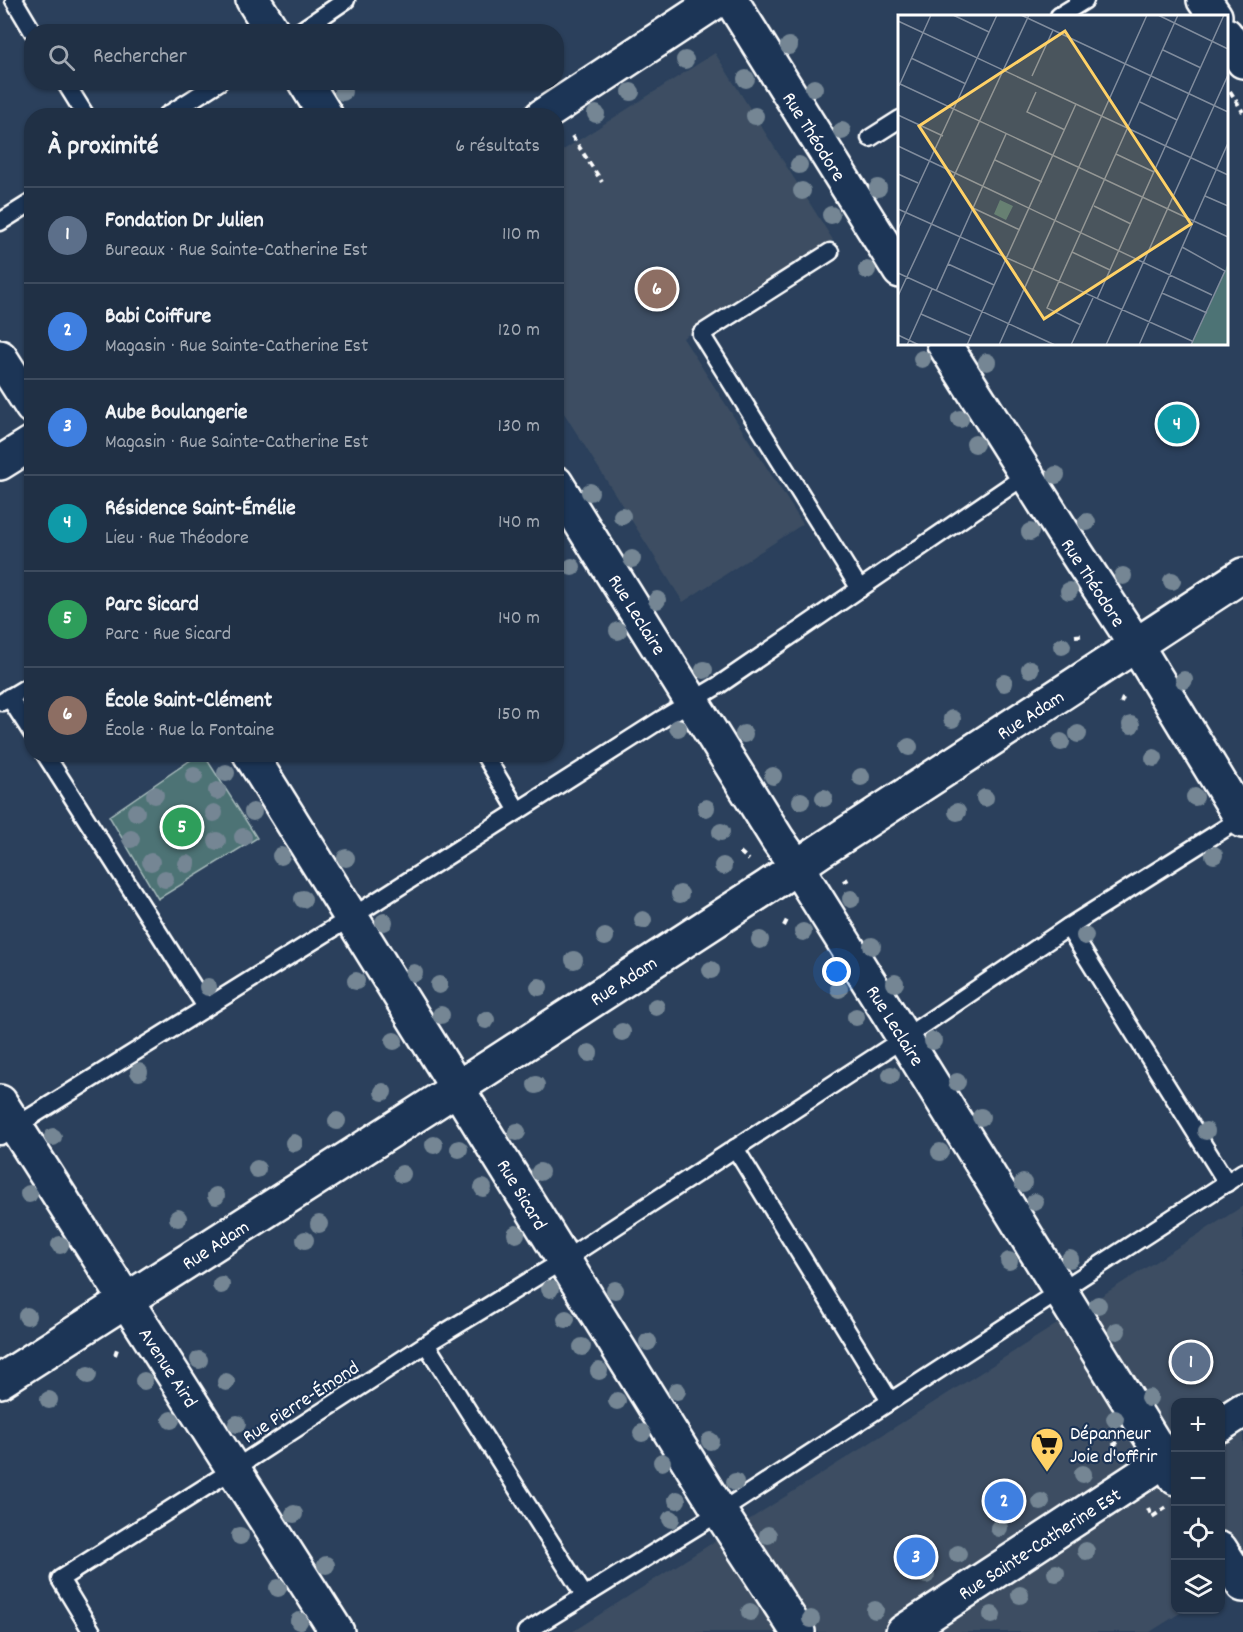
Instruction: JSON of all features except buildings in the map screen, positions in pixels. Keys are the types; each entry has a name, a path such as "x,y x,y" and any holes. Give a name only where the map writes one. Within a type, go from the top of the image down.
{"street":[{"path":"253,0 268,24"},
{"path":"554,108 718,0"},
{"name":"Rue Théodore","path":"731,0 898,268"},
{"path":"1204,0 1214,15"},
{"path":"1228,37 1243,61"},
{"path":"310,90 321,108"},
{"name":"Rue Théodore","path":"945,345 1136,645 1242,819"},
{"path":"0,357 24,394"},
{"path":"0,463 24,448"},
{"name":"Rue Leclaire","path":"564,496 778,840 1171,1462"},
{"name":"Rue Adam","path":"0,1381 457,1088 1243,575"},
{"name":"Rue Sicard","path":"255,762 720,1512 798,1632"},
{"name":"Avenue Aird","path":"5,1122 126,1301 338,1632"},
{"path":"1225,1422 1243,1410"},
{"name":"Rue Sainte-Catherine Est","path":"903,1632 1171,1465"},
{"path":"1225,1555 1243,1585"}],"lane":[{"path":"14,0 28,24"},
{"path":"311,24 346,0"},
{"path":"1061,15 1085,0"},
{"path":"70,90 81,108"},
{"path":"178,108 207,90"},
{"path":"870,138 898,120"},
{"path":"0,222 24,207"},
{"path":"830,252 701,334 860,589"},
{"path":"5,1122 206,1007 719,685 1026,475"},
{"path":"24,689 5,700 24,723"},
{"path":"50,762 206,1007"},
{"path":"489,762 518,811"},
{"name":"Rue Pierre-Émond","path":"92,1632 60,1578 234,1469 426,1344 564,1260 904,1038 1068,927 1242,819"},
{"path":"1068,927 1227,1183"},
{"path":"735,1148 890,1401"},
{"path":"526,1632 720,1512 1243,1172"},
{"path":"426,1344 584,1595"}],"path":[{"path":"1228,87 1243,112"},
{"path":"572,136 602,182"},
{"path":"1075,636 1085,635"},
{"path":"740,852 749,860"},
{"path":"784,926 788,918"},
{"path":"115,1355 117,1349"}],"shaded area":[{"path":"715,53 833,240 683,338 803,524 683,602 564,413 564,150"},
{"path":"1243,1206 1243,1573 1225,1584 1225,1398 1171,1398 1171,1614 1179,1614 1150,1632 572,1632"}],"green space":[{"path":"188,762 208,762 257,838 158,899 109,816"}],"place":[{"name":"École Saint-Clément","path":"657,289"},
{"name":"Résidence Saint-Émélie","path":"1177,424"},
{"name":"Parc Sicard","path":"182,827"},
{"name":"Fondation Dr Julien","path":"1191,1362"},
{"name":"Dépanneur Joie d'offrir","path":"1047,1473"},
{"name":"Babi Coiffure","path":"1004,1501"},
{"name":"Aube Boulangerie","path":"916,1557"}]}
